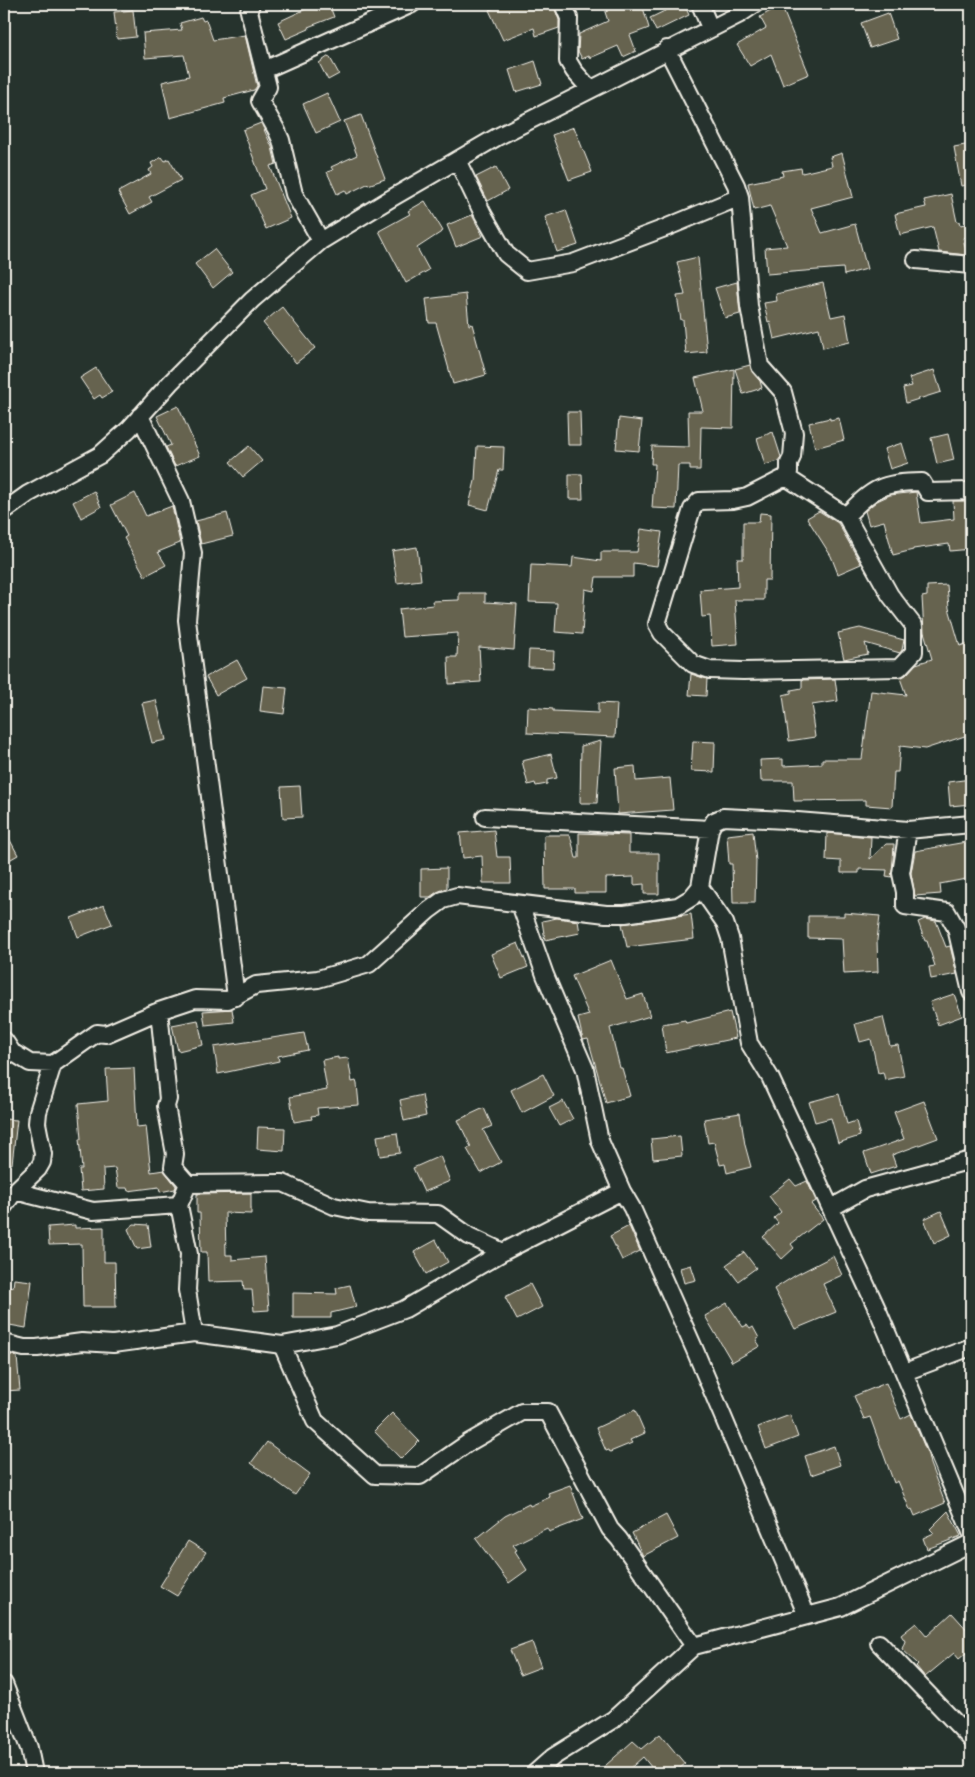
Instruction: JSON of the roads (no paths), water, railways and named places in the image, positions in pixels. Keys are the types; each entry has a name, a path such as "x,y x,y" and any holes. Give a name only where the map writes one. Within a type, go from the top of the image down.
{"street":[{"path":"251,4 249,11 268,87 260,101 281,140 294,194 321,241"},
{"path":"264,70 412,4"},
{"path":"563,4 569,18 568,61 590,89"},
{"path":"700,4 710,28"},
{"path":"4,511 28,494 100,455 129,429 177,376 252,300 321,241 497,137 755,4"},
{"path":"667,49 736,184 740,197 749,306 760,366 783,392 794,433 792,457 786,477 747,497 733,500 700,501 692,509 657,624 662,633 693,664 710,670 899,668 914,652 914,626 890,595 846,516 786,477"},
{"path":"457,160 483,214 506,254 527,271 573,262 665,228 740,197"},
{"path":"916,260 971,265"},
{"path":"140,416 181,501 193,553 188,620 236,997"},
{"path":"846,516 868,494 891,484 922,482 928,492 971,491"},
{"path":"4,1206 15,1190 38,1169 42,1162 43,1154 37,1123 38,1112 53,1064 97,1033 106,1034 159,1011 195,999 228,1000 256,985 318,979 369,964 428,910 443,900 457,896 606,914 626,914 678,906 691,898 700,887 710,829 714,821 723,816 908,830 971,824"},
{"path":"485,817 710,829"},
{"path":"908,830 901,873 905,892 905,906 947,912 956,928 971,992"},
{"path":"700,887 725,923 750,1043 770,1077 905,1372 971,1532"},
{"path":"520,904 545,975 585,1069 600,1142 622,1191 632,1208 694,1348 806,1616"},
{"path":"159,1011 168,1099 166,1106 175,1154 173,1167 188,1184 283,1183 334,1206 368,1213 438,1214 469,1236 504,1252"},
{"path":"4,1040 12,1052 30,1063 53,1064"},
{"path":"830,1208 865,1189 971,1160"},
{"path":"188,1184 179,1205 189,1254 187,1290 194,1333"},
{"path":"15,1190 93,1211 179,1205"},
{"path":"4,1342 24,1348 37,1348 82,1342 113,1344 194,1333 282,1345 337,1335 405,1309 504,1252 622,1191"},
{"path":"282,1345 315,1421 375,1475 420,1476 468,1443 522,1412 548,1412 610,1529 694,1646"},
{"path":"905,1372 971,1347"},
{"path":"535,1773 553,1757 614,1719 694,1646 842,1607 971,1543"},
{"path":"879,1643 971,1739"},
{"path":"4,1684 28,1748 34,1773"}]}
